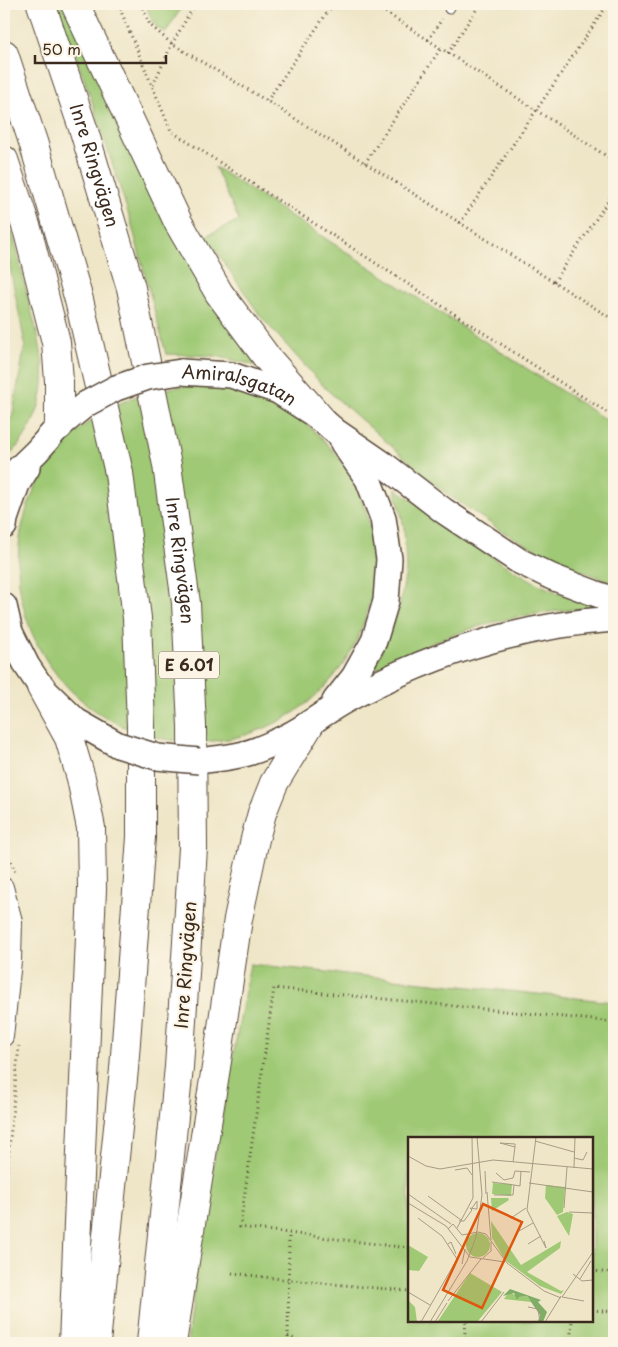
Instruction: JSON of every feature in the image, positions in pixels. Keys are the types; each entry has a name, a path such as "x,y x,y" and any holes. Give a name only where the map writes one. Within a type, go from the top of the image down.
{"highway":[{"name":"Inre Ringvägen","path":"41,4 84,130 131,288 166,465 186,603 192,726 193,848 179,1067 151,1343"},
{"path":"75,4 157,180 178,222 219,293 268,359 328,424"},
{"name":"E 6.01","path":"4,54 34,145 81,310 119,473 137,618 141,726 141,837 124,1069 96,1343"},
{"path":"4,160 28,232 56,342 59,381 59,426"},
{"path":"34,677 68,738 81,778 91,828 91,927 73,1343"},
{"path":"172,1343 238,919 255,839 262,813 274,783 318,718"}],"main road":[{"name":"Amiralsgatan","path":"4,483 37,451 59,426 86,404 116,388 148,377 181,372 231,375 278,390 383,464 444,511 519,560 552,577 614,600"},
{"name":"Amiralsgatan","path":"318,718 354,677 374,641 386,601 389,559 383,518 368,479 328,424"},
{"name":"Amiralsgatan","path":"4,526 17,484 37,451"},
{"name":"Amiralsgatan","path":"4,606 10,632 34,677"},
{"name":"Amiralsgatan","path":"4,653 34,677 76,721 118,746 157,757 199,761 244,754 286,738 368,688 446,654 494,638 533,629 581,621 614,619"}],"street":[{"path":"4,887 13,921 12,961 4,1037"}],"path":[{"path":"118,4 171,131 614,417"},
{"path":"141,4 150,25 172,44 267,100 614,320"},
{"path":"152,86 172,44 195,4"},
{"path":"267,100 333,4"},
{"path":"373,4 614,161"},
{"path":"448,53 480,4"},
{"path":"460,223 608,4"},
{"path":"428,40 451,6"},
{"path":"365,163 441,48"},
{"path":"554,282 614,192"},
{"path":"408,1248 240,1226 274,988 614,1022"},
{"path":"288,1343 289,1233"},
{"path":"593,1271 614,1273"},
{"path":"232,1273 408,1291"},
{"path":"593,1310 614,1312"},
{"path":"464,1343 466,1322"},
{"path":"570,1343 572,1322"},
{"path":"288,1336 303,1343"}],"green space":[{"path":"57,4 73,4 264,370 250,364 215,356 166,354 131,222 93,104"},
{"path":"146,4 184,4 166,32 155,25"},
{"path":"215,167 614,425 614,583 564,564 503,532 444,492 326,389 261,317 206,236 239,220"},
{"path":"5,205 38,338 43,382 40,402 29,430 4,461 4,422 12,418 25,344 4,237"},
{"path":"196,386 231,390 264,400 295,416 322,438 344,465 360,496 370,529 374,564 370,599 360,632 344,663 322,690 295,712 264,728 231,738 196,742 161,738 128,728 97,712 70,690 48,663 32,632 22,599 18,564 22,529 32,496 48,465 70,438 97,416 128,400 161,390"},
{"path":"395,488 498,561 538,584 556,592 614,608 593,608 532,614 492,623 432,643 373,670 400,605 406,570 404,527"},
{"path":"250,964 614,1002 614,1343 187,1343 199,1243"}]}
